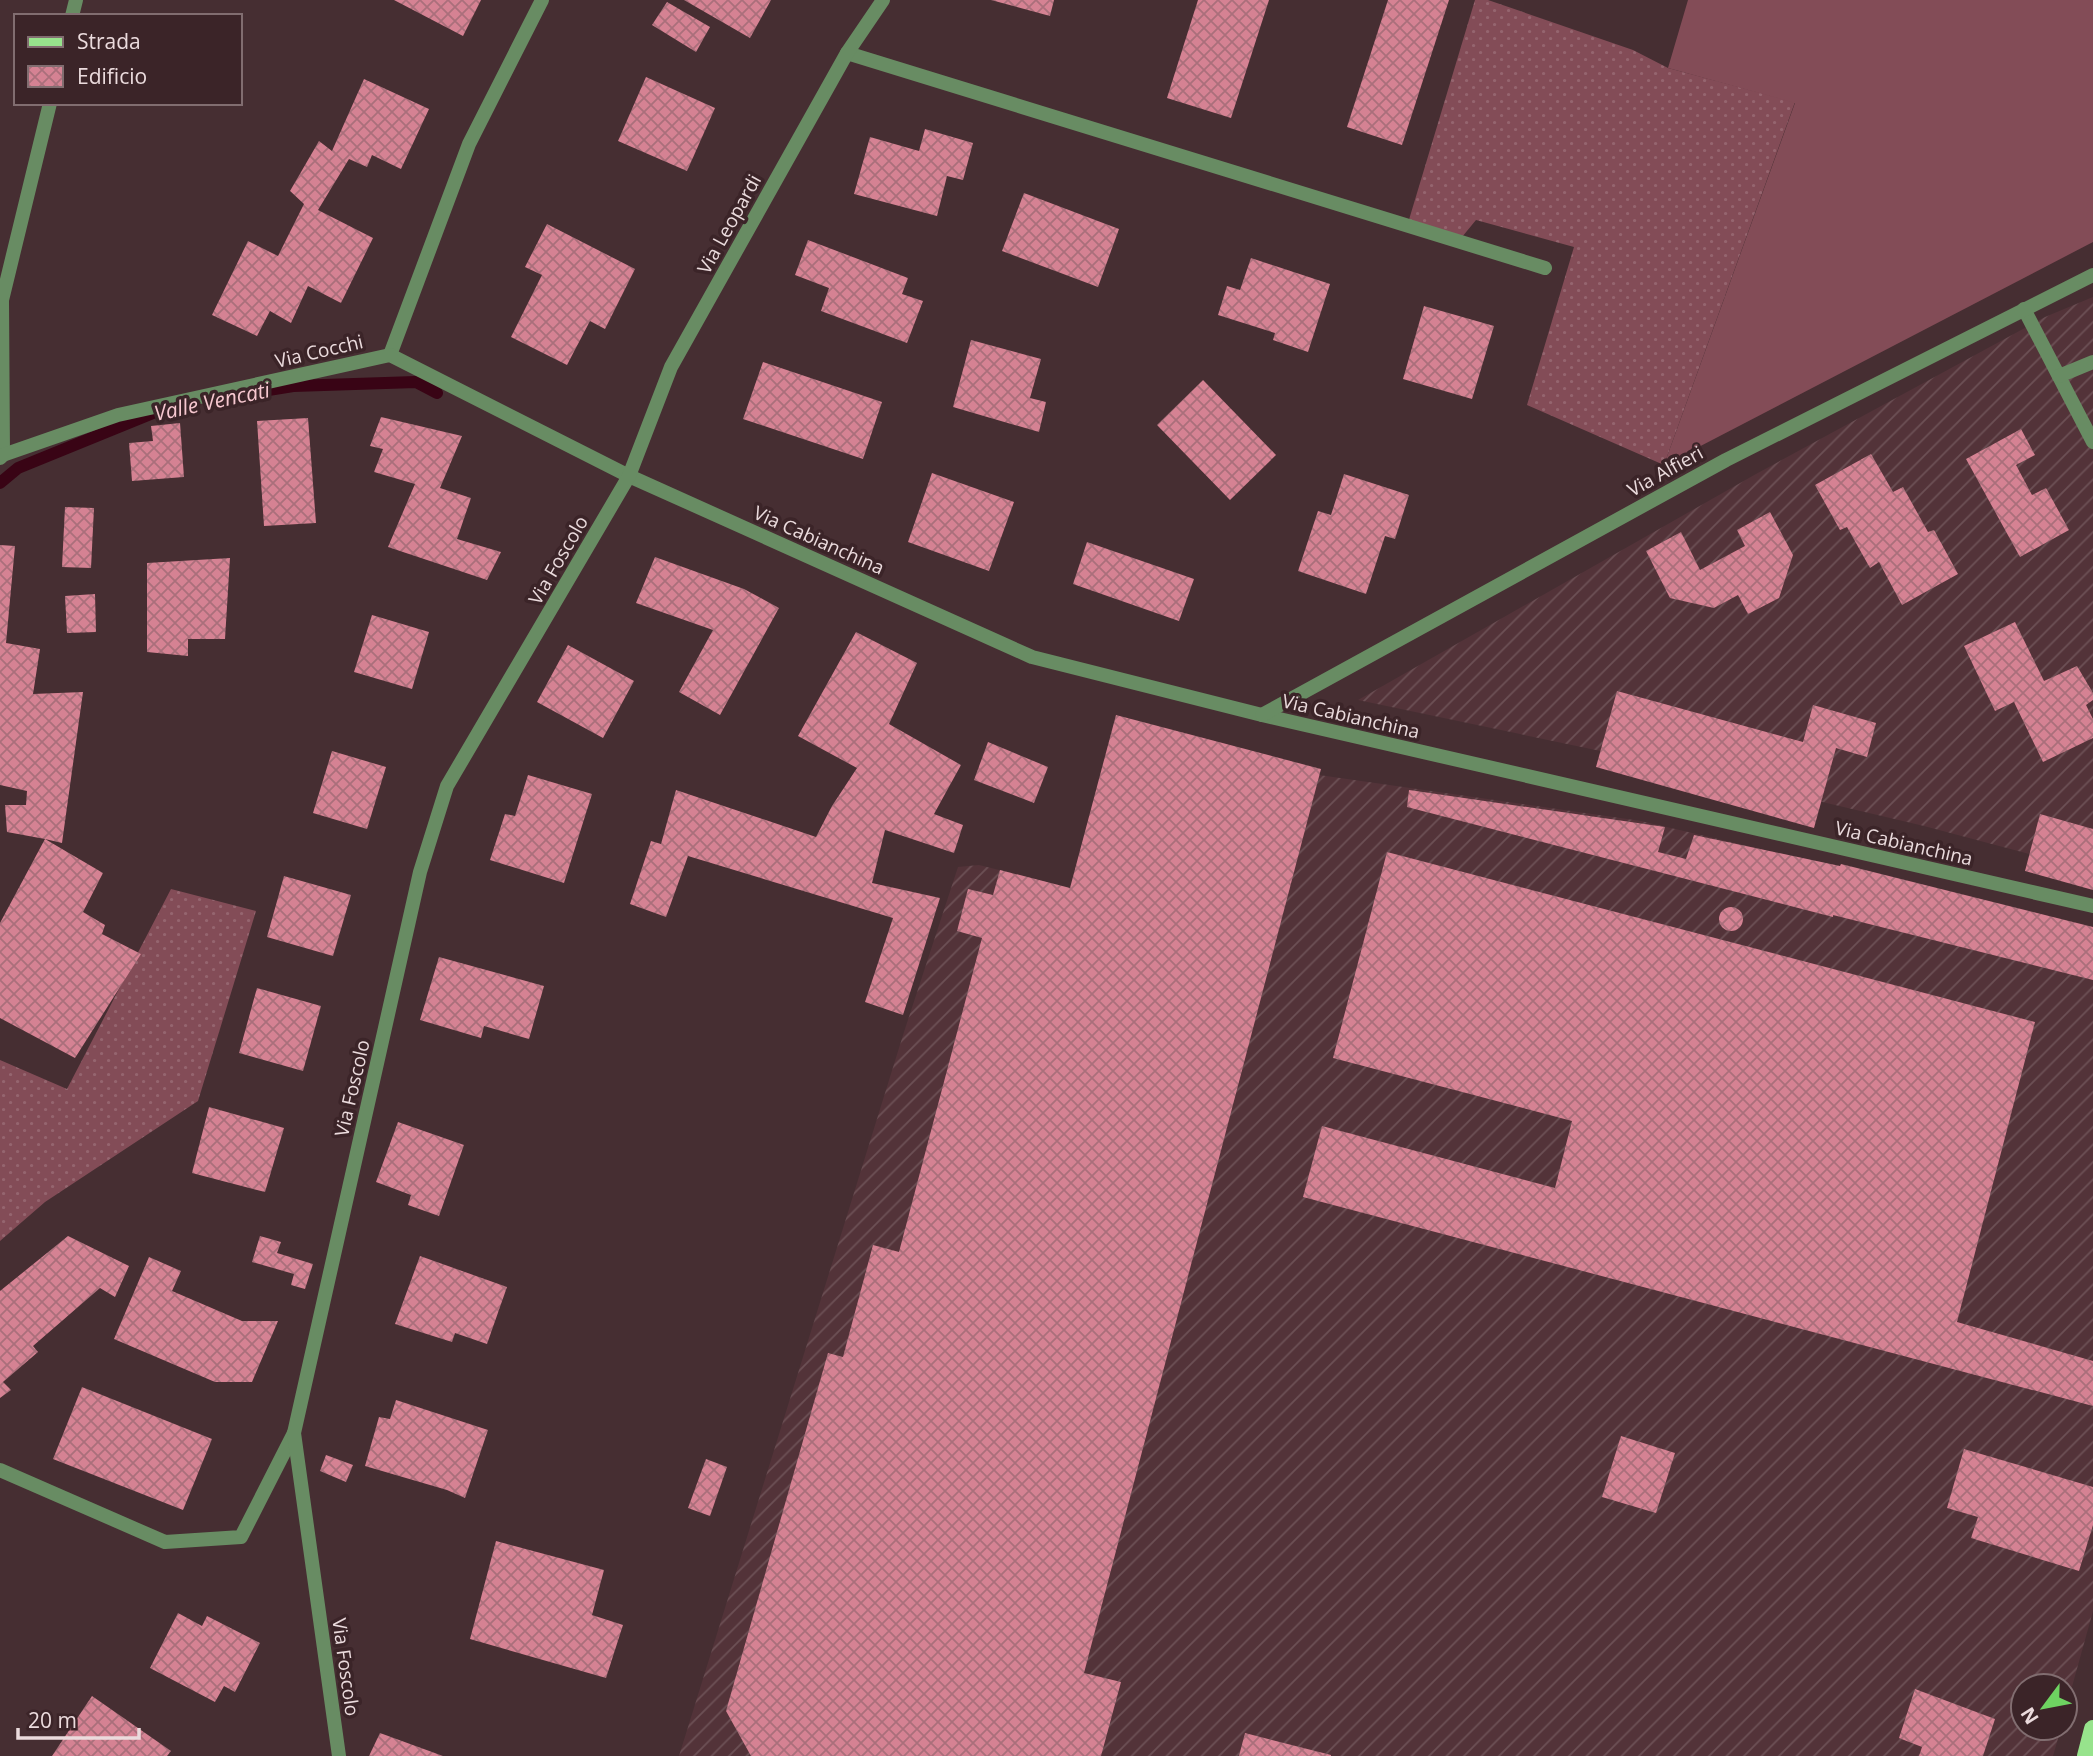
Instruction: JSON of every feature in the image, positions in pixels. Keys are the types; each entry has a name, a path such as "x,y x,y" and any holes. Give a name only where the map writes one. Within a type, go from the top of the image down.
{"main road":[{"path":"2086,1756 2093,1729"}],"street":[{"path":"390,355 469,144 542,0"},
{"name":"Via Leopardi","path":"629,476 671,367 847,53 883,0"},
{"path":"847,53 1545,268"},
{"path":"1,456 2,300 50,105"},
{"name":"Via Alfieri","path":"1262,715 1726,460 2093,275"},
{"path":"2024,309 2093,442"},
{"name":"Via Cocchi","path":"1,456 118,415 390,355 629,476"},
{"path":"2059,376 2093,362"},
{"name":"Via Cabianchina","path":"629,476 1032,657 1262,715 2093,906"},
{"name":"Via Foscolo","path":"339,1756 294,1433 420,872 447,786 629,476"},
{"path":"0,1470 165,1542 241,1537 294,1433"}],"shaded area":[{"path":"1475,0 1488,0 1633,50 1668,68 1795,102 1664,465 1527,405 1574,247 1476,220 1462,237 1408,223"},
{"path":"1688,0 2093,0 2093,242 1664,465 1795,103 1668,68"},
{"path":"2093,297 2093,871 1924,826 1653,762 1358,700 1756,474 2045,317"},
{"path":"1305,773 1641,821 1910,884 2093,934 2093,1611 2076,1672 2009,1672 2009,1742 2057,1742 2053,1756 679,1756 904,1032 958,867 979,865 1070,888"},
{"path":"171,889 256,911 198,1101 45,1202 0,1241 0,1060 67,1089"}],"building":[{"path":"394,0 481,0 463,36"},
{"path":"684,0 771,0 750,38"},
{"path":"991,0 1054,0 1050,16"},
{"path":"1198,0 1269,0 1231,118 1167,98"},
{"path":"1388,0 1449,0 1402,145 1347,127"},
{"path":"667,2 710,27 696,52 652,25"},
{"path":"646,77 715,108 687,171 618,141"},
{"path":"364,79 429,109 401,169 372,155 367,167 349,159 318,210 373,238 341,303 308,286 291,323 270,311 257,336 212,315 248,241 278,256 304,204 290,191 319,141 332,151"},
{"path":"925,129 973,143 963,180 947,176 937,216 854,194 870,137 919,151"},
{"path":"1024,193 1119,229 1098,287 1002,251"},
{"path":"547,224 635,269 605,329 590,321 567,365 511,337 542,275 525,267"},
{"path":"808,240 908,278 902,294 923,301 907,343 821,311 829,288 795,275"},
{"path":"1251,258 1330,284 1308,352 1273,340 1275,333 1218,315 1227,286 1240,290"},
{"path":"1424,306 1494,326 1472,399 1403,379"},
{"path":"971,340 1041,359 1030,398 1046,402 1039,432 953,407"},
{"path":"763,362 882,402 863,459 743,419"},
{"path":"1203,380 1276,455 1230,500 1157,425"},
{"path":"381,417 462,436 440,488 471,498 457,539 501,552 487,580 388,547 415,484 374,472 383,449 370,446"},
{"path":"308,418 316,523 264,526 257,421"},
{"path":"180,423 184,477 132,481 129,443 153,441 151,426"},
{"path":"2021,429 2035,455 2016,465 2032,495 2046,488 2069,530 2020,557 1966,459"},
{"path":"1871,454 1893,492 1903,487 1928,532 1934,530 1958,574 1902,605 1879,562 1870,568 1847,527 1840,530 1815,485"},
{"path":"932,473 1014,502 989,571 908,542"},
{"path":"1344,474 1409,495 1395,539 1385,536 1366,594 1298,571 1318,511 1331,515"},
{"path":"65,507 94,508 91,568 62,567"},
{"path":"1770,512 1793,555 1779,598 1748,614 1738,595 1714,608 1670,598 1646,551 1681,532 1700,570 1745,546 1737,530"},
{"path":"1087,542 1194,579 1179,621 1073,584"},
{"path":"0,545 15,546 6,643 40,649 33,694 83,692 62,843 7,832 5,805 26,805 27,791 0,785"},
{"path":"655,557 744,589 779,608 720,715 679,692 713,630 636,603"},
{"path":"230,558 225,639 188,639 188,656 147,652 147,563"},
{"path":"95,594 96,632 67,633 65,596"},
{"path":"372,615 429,632 412,689 354,672"},
{"path":"2015,622 2044,681 2077,666 2093,693 2093,700 2086,705 2093,719 2093,738 2043,762 2014,702 1995,711 1964,646"},
{"path":"856,632 917,663 889,724 961,765 934,814 963,825 954,853 885,830 872,883 940,898 903,1015 865,1002 893,918 688,856 666,917 630,904 651,841 661,844 676,790 816,837 857,768 798,736"},
{"path":"568,645 634,681 603,738 537,702"},
{"path":"1617,691 1803,742 1813,705 1876,723 1867,757 1836,748 1814,828 1596,767"},
{"path":"1116,715 1321,769 1084,1673 1121,1682 1101,1756 751,1756 726,1711 828,1353 843,1357 873,1245 899,1252 982,938 957,931 968,889 993,895 1000,870 1070,888"},
{"path":"988,742 1048,767 1034,803 974,780"},
{"path":"332,751 386,767 367,829 313,813"},
{"path":"528,775 592,794 564,883 490,860 505,814 515,816"},
{"path":"1409,790 1665,827 1658,852 1686,859 1694,835 1840,866 1841,864 2093,927 2093,980 1833,917 1407,807"},
{"path":"2040,814 2093,829 2093,890 2025,871"},
{"path":"45,839 103,873 83,912 105,925 102,934 141,954 75,1058 0,1018 0,923"},
{"path":"1387,852 2035,1022 1957,1322 2093,1361 2093,1406 1303,1197 1322,1126 1555,1188 1572,1121 1333,1058"},
{"path":"284,876 351,895 333,956 267,937"},
{"path":"1731,907 1742,914 1743,919 1736,930 1731,931 1720,924 1719,919 1726,908"},
{"path":"439,957 544,986 529,1039 484,1026 481,1038 420,1020"},
{"path":"257,988 321,1006 303,1071 239,1053"},
{"path":"209,1107 284,1128 265,1192 192,1173"},
{"path":"398,1122 464,1145 439,1216 408,1205 411,1195 376,1182"},
{"path":"68,1236 129,1266 115,1297 100,1288 33,1346 38,1352 3,1382 11,1390 0,1398 0,1291"},
{"path":"260,1236 281,1242 277,1253 313,1264 305,1289 291,1285 294,1274 252,1262"},
{"path":"420,1256 507,1287 487,1344 455,1333 452,1342 395,1324"},
{"path":"149,1257 181,1271 172,1291 242,1321 278,1321 252,1382 215,1382 114,1339"},
{"path":"82,1387 212,1439 183,1510 53,1459"},
{"path":"396,1400 488,1430 465,1498 447,1490 365,1466 379,1417 390,1419"},
{"path":"1621,1436 1675,1453 1656,1513 1602,1497"},
{"path":"1964,1449 2093,1487 2093,1525 2079,1571 1971,1538 1978,1517 1947,1508"},
{"path":"326,1455 353,1465 346,1482 320,1471"},
{"path":"706,1459 727,1467 710,1516 688,1508"},
{"path":"496,1541 604,1570 592,1615 623,1625 606,1678 470,1639"},
{"path":"178,1613 202,1626 207,1616 260,1643 235,1692 224,1686 215,1702 150,1668"},
{"path":"1915,1689 1995,1719 1983,1756 1919,1756 1922,1747 1899,1738"},
{"path":"92,1696 171,1751 167,1756 52,1756"},
{"path":"380,1733 443,1756 369,1756"},
{"path":"1245,1733 1331,1755 1331,1756 1239,1756"}],"waterway":[{"name":"Valle Vencati","path":"238,395 293,386 416,382 437,393"},
{"name":"Valle Vencati","path":"0,483 18,468 158,411"}]}
